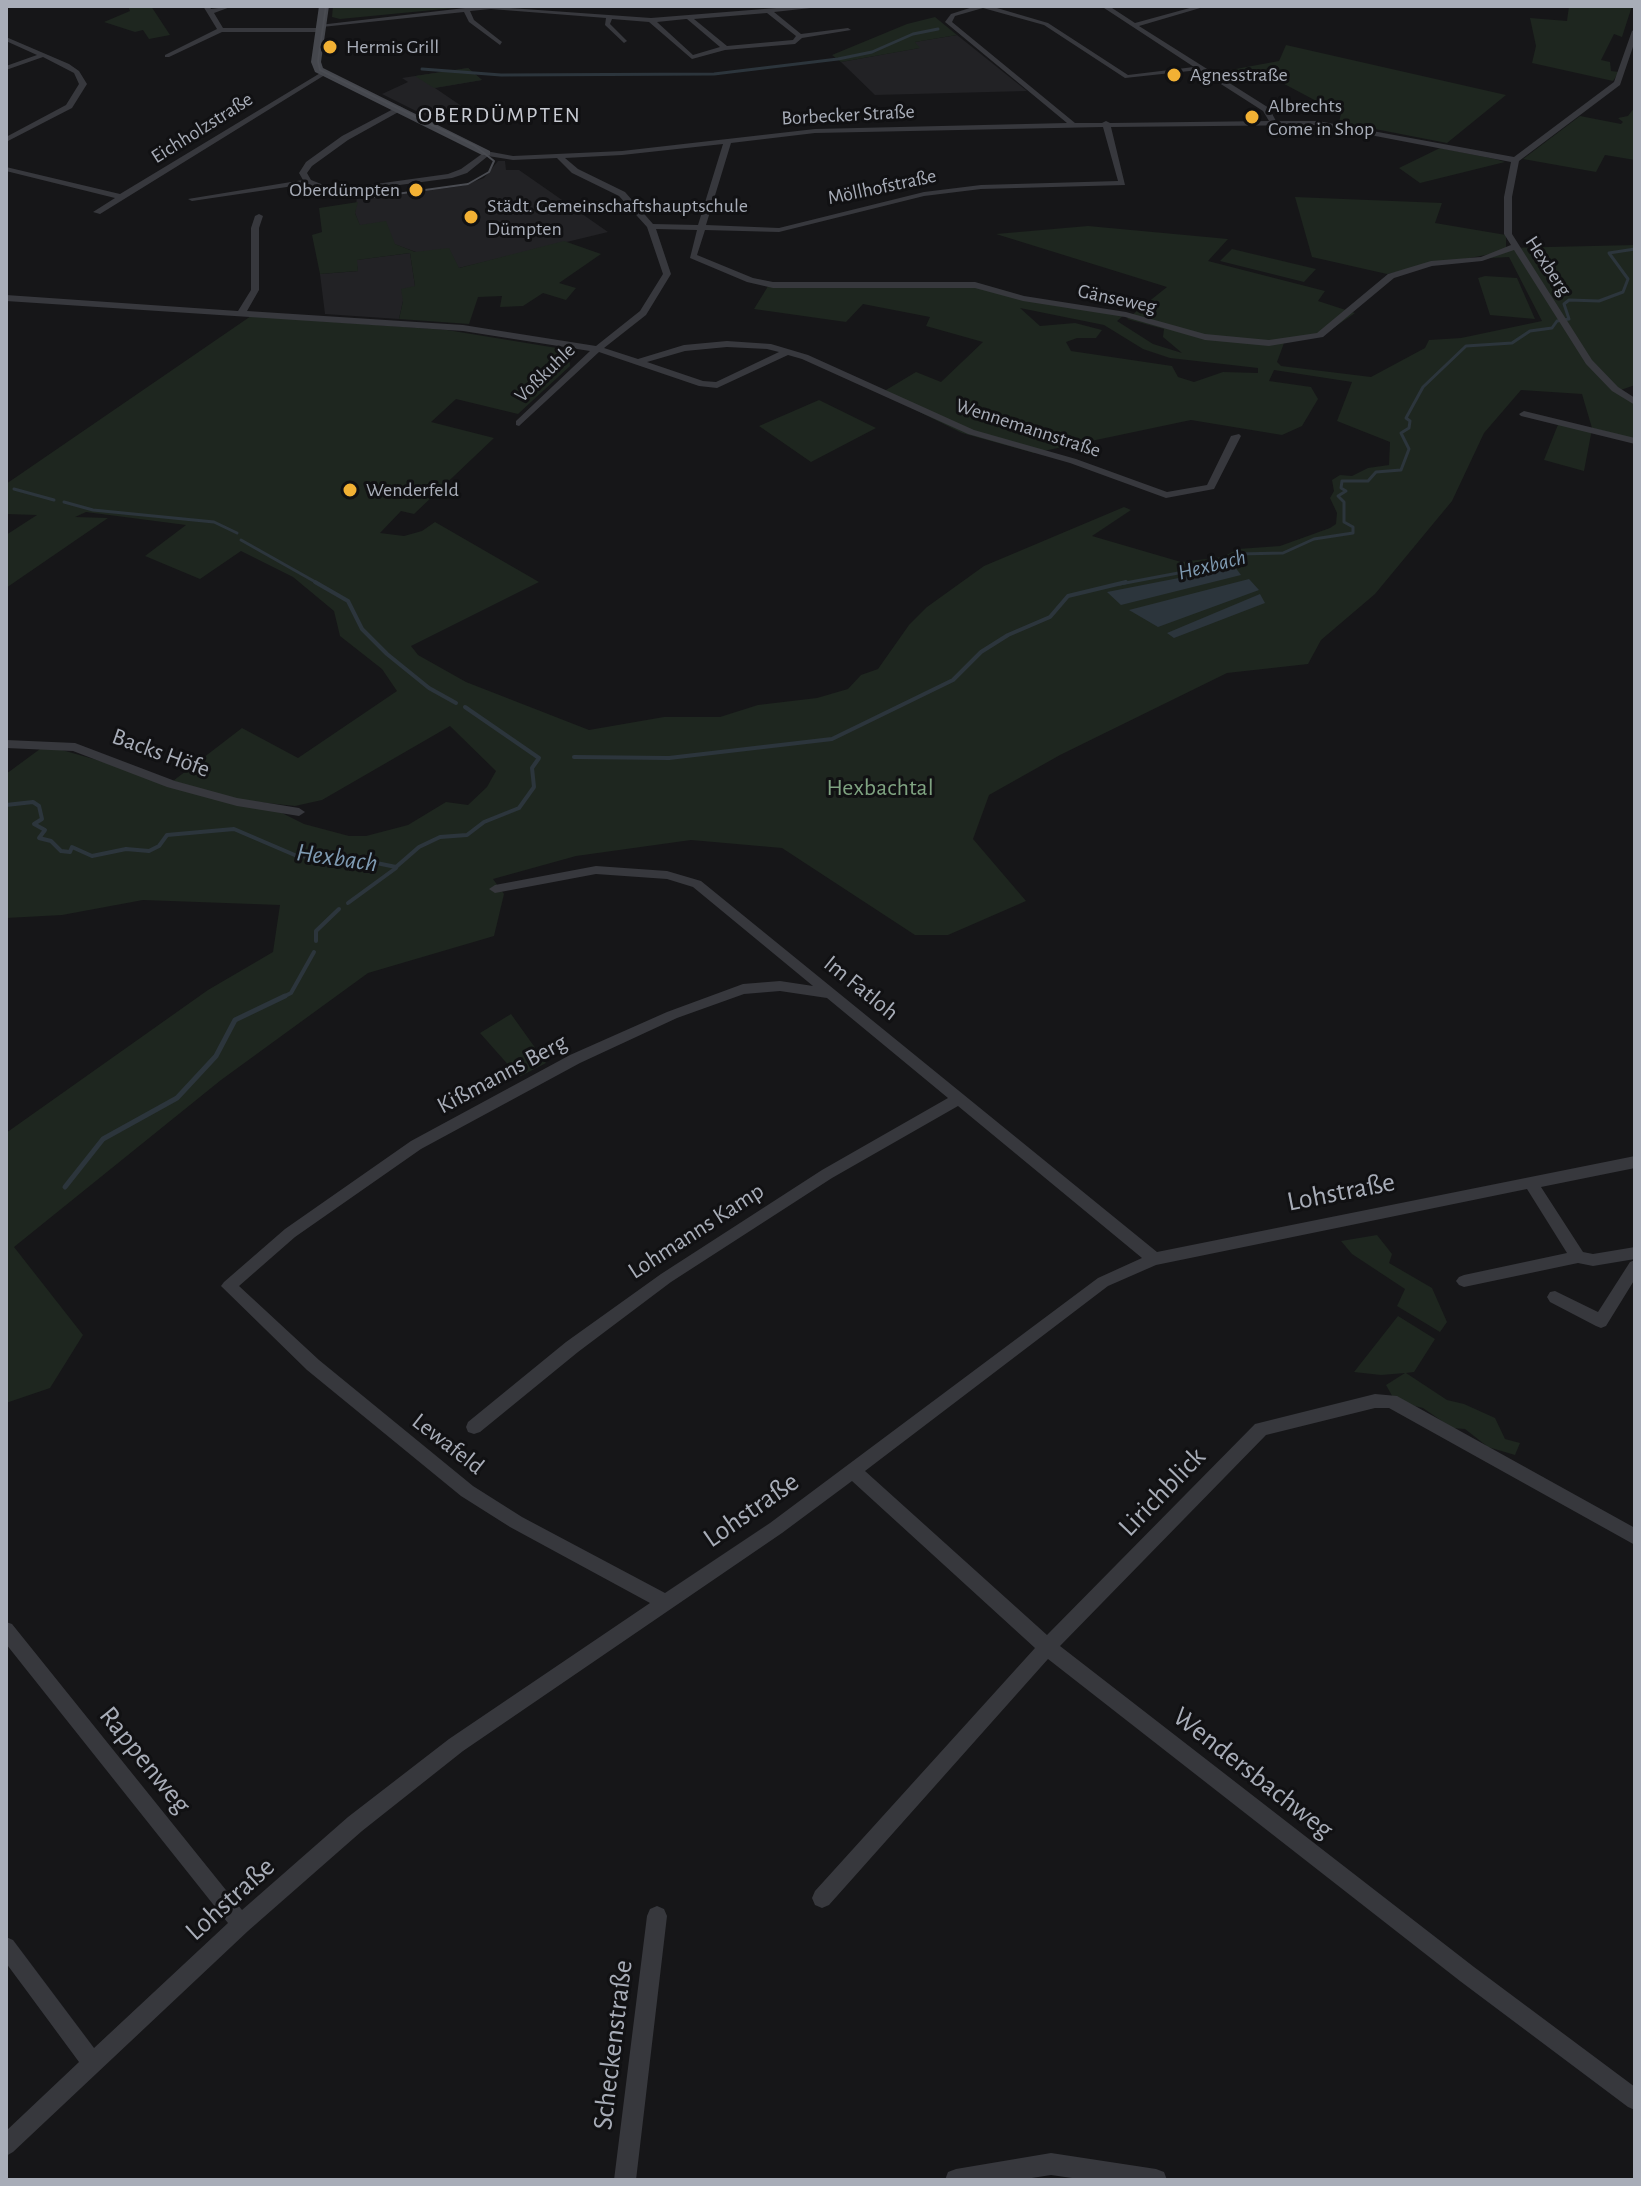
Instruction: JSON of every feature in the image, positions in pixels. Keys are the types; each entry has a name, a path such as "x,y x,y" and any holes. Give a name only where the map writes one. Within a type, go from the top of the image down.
{"street":[{"path":"221,30 208,9 230,6"},
{"path":"192,199 308,182 328,189 347,190 449,176 464,171 486,153 324,73 316,62 324,6"},
{"path":"167,56 221,30 321,28 490,6 651,20 826,6"},
{"path":"1072,124 948,22 953,15 983,6 1046,24 1127,77 1199,68"},
{"path":"1104,6 1266,110 1273,122"},
{"path":"1134,25 1204,6"},
{"path":"466,10 471,21 500,43"},
{"path":"770,12 800,36"},
{"path":"609,18 607,24 624,41"},
{"path":"689,18 725,48"},
{"path":"651,20 692,57 725,48 784,45 795,42 800,36 848,30"},
{"path":"1515,160 1617,83 1635,31"},
{"path":"6,39 42,51 42,55 77,72 82,79 81,93 69,106 6,140"},
{"path":"6,68 42,55"},
{"name":"Eichholzstraße","path":"97,212 324,73"},
{"path":"308,182 303,173 309,164 382,115 399,108"},
{"name":"Borbecker Straße","path":"486,153 506,157 642,151 815,131 1273,122 1343,126 1515,160"},
{"name":"Möllhofstraße","path":"651,226 779,230 924,194 981,187 1122,183 1106,123"},
{"path":"700,227 728,140"},
{"path":"559,156 575,171 622,194 651,226"},
{"name":"Hexberg","path":"1515,160 1508,197 1508,234 1514,247 1600,375 1635,402"},
{"path":"6,169 122,197"},
{"path":"242,312 255,290 255,228 259,216"},
{"name":"Voßkuhle","path":"519,423 597,349 643,313 662,287 667,266 651,226"},
{"name":"Gänseweg","path":"700,227 693,256 750,280 773,285 975,285 1023,298 1126,315 1205,337 1269,343 1320,335 1391,276 1431,264 1482,259 1514,247"},
{"path":"6,298 463,328 597,349 702,384 717,385 786,352"},
{"name":"Wennemannstraße","path":"638,362 684,348 727,344 768,346 805,357 971,432 1073,461 1166,495 1211,487 1236,436"},
{"path":"1524,414 1635,441"},
{"name":"Backs Höfe","path":"6,744 75,747 171,784 237,802 299,812"},
{"name":"Im Fatloh","path":"495,889 596,870 642,872 690,880 705,889 1154,1259"},
{"name":"Kißmanns Berg","path":"229,1286 290,1233 416,1145 575,1059 672,1015 743,989 780,986 833,994"},
{"name":"Lohmanns Kamp","path":"474,1427 572,1347 666,1278 827,1174 960,1098"},
{"name":"Lohstraße","path":"6,2145 241,1924 355,1824 456,1745 853,1471 1103,1282 1154,1259 1635,1162"},
{"path":"1531,1183 1578,1257"},
{"path":"1464,1281 1578,1257 1593,1260 1635,1253"},
{"path":"1555,1297 1601,1321 1635,1266"},
{"name":"Lewafeld","path":"229,1286 313,1365 467,1491 516,1522 665,1602"},
{"name":"Lirichblick","path":"822,1898 1047,1647 1261,1429 1375,1401 1391,1401 1635,1537"},
{"name":"Wendersbachweg","path":"853,1471 1047,1647 1344,1880 1635,2100"},
{"name":"Rappenweg","path":"6,1630 241,1924"},
{"name":"Scheckenstraße","path":"625,2180 657,1916"},
{"path":"6,1947 92,2062"},
{"path":"956,2180 1051,2164 1156,2180"}],"shaded area":[{"path":"957,35 1027,91 875,95 841,62 919,48 914,42"},
{"path":"468,68 482,80 435,88 463,107 426,116 382,94 408,82 402,78"},
{"name":"Städt. Gemeinschaftshauptschule Dümpten","path":"498,161 505,161 506,170 519,170 608,232 459,268 394,244 360,226 355,213 357,197 367,199 462,186 484,178"},
{"path":"410,253 415,286 403,301 399,319 325,314 320,274 358,271 356,260"},
{"path":"1235,567 1241,575 1121,605 1107,592"},
{"path":"1249,579 1259,590 1158,627 1129,610"},
{"path":"1260,594 1265,603 1174,638 1167,633"}],"green space":[{"path":"128,6 151,6 170,35 149,39 143,30 135,32 104,22 130,11"},
{"path":"333,6 475,6 340,19 332,17"},
{"path":"1569,6 1632,6 1622,37 1614,34 1601,60 1610,62 1611,71 1619,72 1613,81 1532,63 1536,46 1530,18 1567,21"},
{"path":"935,17 957,35 915,42 920,48 841,62 832,55 907,24"},
{"path":"1286,45 1506,95 1447,143 1339,122 1341,114 1271,77 1232,84 1214,73 1279,61"},
{"path":"468,68 482,80 434,88 415,76"},
{"path":"1635,107 1635,160 1605,155 1596,172 1523,159 1580,116 1621,124 1623,122 1618,118 1628,116"},
{"path":"1440,148 1505,162 1420,183 1399,168"},
{"name":"Hexbachtal","path":"1295,197 1442,203 1435,223 1506,235 1506,248 1635,245 1635,385 1618,391 1635,402 1635,439 1592,428 1582,394 1521,390 1484,433 1452,501 1375,594 1321,640 1308,664 1227,673 1060,755 989,795 973,839 1026,901 948,935 915,935 782,848 691,840 576,856 493,879 504,894 494,936 368,973 221,1080 14,1247 83,1335 50,1388 6,1403 6,1133 208,990 273,952 280,905 143,900 62,915 6,918 6,774 40,749 55,748 282,813 304,824 349,836 366,836 408,825 446,802 468,805 487,787 496,771 450,726 322,800 295,806 239,800 173,781 242,728 298,758 397,691 382,669 340,636 334,611 293,577 241,551 200,579 145,556 186,525 86,512 75,517 108,518 6,588 6,535 37,515 6,514 6,484 251,316 447,330 569,350 570,366 518,414 456,399 431,422 494,438 414,514 401,511 380,533 404,536 422,531 435,522 539,582 411,646 418,655 466,682 589,730 664,717 720,717 758,705 817,698 848,689 861,675 878,669 909,625 927,607 984,566 1124,507 1131,510 1092,536 1181,562 1223,557 1238,549 1280,546 1330,528 1336,524 1337,513 1330,498 1334,491 1332,480 1340,475 1352,476 1368,468 1389,465 1390,442 1337,421 1352,382 1274,370 1269,381 1311,387 1318,399 1302,426 1282,435 1191,420 1034,453 962,433 881,393 916,372 941,382 983,342 926,326 930,317 863,304 846,322 754,309 770,283 952,282 1123,316 1117,321 1153,344 1182,353 1163,337 1164,329 1127,319 1167,287 996,234 1088,226 1228,239 1208,261 1325,291 1318,301 1355,313 1326,333 1284,343 1277,362 1281,366 1371,377 1425,348 1429,340 1461,338 1542,321 1509,257 1490,258 1501,252 1387,274 1312,257","holes":["1020,308 1104,325 1143,349 1170,358 1258,368 1258,373 1223,372 1194,382 1178,377 1172,366 1071,351 1066,342 1077,338 1096,338 1102,330 1075,323 1040,326"]},
{"path":"358,202 355,213 360,225 386,221 395,244 415,252 449,248 459,268 564,241 601,254 559,283 576,288 566,300 543,293 523,306 500,307 502,296 478,297 469,324 399,319 403,301 401,289 415,286 410,253 357,260 358,271 320,274 312,235 322,232 319,208"},
{"path":"1232,249 1316,269 1304,282 1220,261"},
{"path":"1478,278 1517,278 1535,319 1490,315"},
{"path":"819,400 876,428 811,462 759,426"},
{"path":"1559,422 1592,429 1584,471 1544,460"},
{"path":"511,1014 546,1063 519,1077 480,1033"},
{"path":"1377,1235 1392,1254 1389,1263 1432,1288 1447,1322 1440,1332 1397,1306 1405,1289 1352,1254 1341,1241"},
{"path":"1398,1316 1435,1339 1414,1372 1406,1373 1447,1400 1495,1418 1505,1439 1520,1443 1515,1455 1488,1447 1465,1429 1452,1428 1423,1408 1395,1401 1386,1385 1405,1373 1381,1375 1354,1372"}],"waterway":[{"path":"422,69 501,75 714,74 838,59 872,52 913,34 938,29"},
{"name":"Hexbach","path":"1120,584 1210,567 1235,560 1239,554 1283,553 1314,539 1353,533 1353,527 1344,522 1344,502 1338,496 1346,491 1341,488 1342,481 1368,481 1376,472 1401,470 1409,449 1401,433 1409,428 1410,421 1406,418 1423,387 1466,346 1512,343 1530,331 1552,328 1557,321 1569,319 1564,304 1569,300 1599,301 1623,292 1628,279 1609,253 1635,249"},
{"name":"Hexbach","path":"14,489 54,500"},
{"name":"Hexbach","path":"64,502 93,510 214,522 237,533"},
{"name":"Hexbach","path":"241,540 319,584"},
{"name":"Hexbach","path":"315,582 348,601 362,629 387,654 429,688 456,703"},
{"name":"Hexbach","path":"574,757 669,758 832,739 953,680 981,652 1008,635 1050,617 1068,596 1126,582"},
{"name":"Hexbach","path":"6,805 33,802 39,806 42,819 34,824 45,830 39,838 51,841 61,851 70,852 72,847 92,856 126,849 149,851 159,846 167,835 234,829 297,856 338,859 342,856 396,867 419,847 440,837 467,835 484,822 519,808 534,787 532,768 539,758 465,707"},
{"path":"348,903 396,868"},
{"path":"316,941 316,931 339,909"},
{"path":"285,996 291,993 314,952"},
{"path":"65,1187 103,1139 177,1098 216,1056 235,1020 285,996"},
{"path":"281,998 285,996"}],"tram line":[{"path":"326,6 318,61 320,70 475,146 494,161 489,172 468,184 375,197"}],"place":[{"name":"Hermis Grill","path":"330,47"},
{"name":"Agnesstraße","path":"1174,75"},
{"name":"Albrechts Come in Shop","path":"1252,117"},
{"name":"Oberdümpten","path":"416,190"},
{"name":"Städt. Gemeinschaftshauptschule Dümpten","path":"471,217"},
{"name":"Wenderfeld","path":"350,490"}],"district":[{"name":"OBERDÜMPTEN","path":"500,115"}]}
